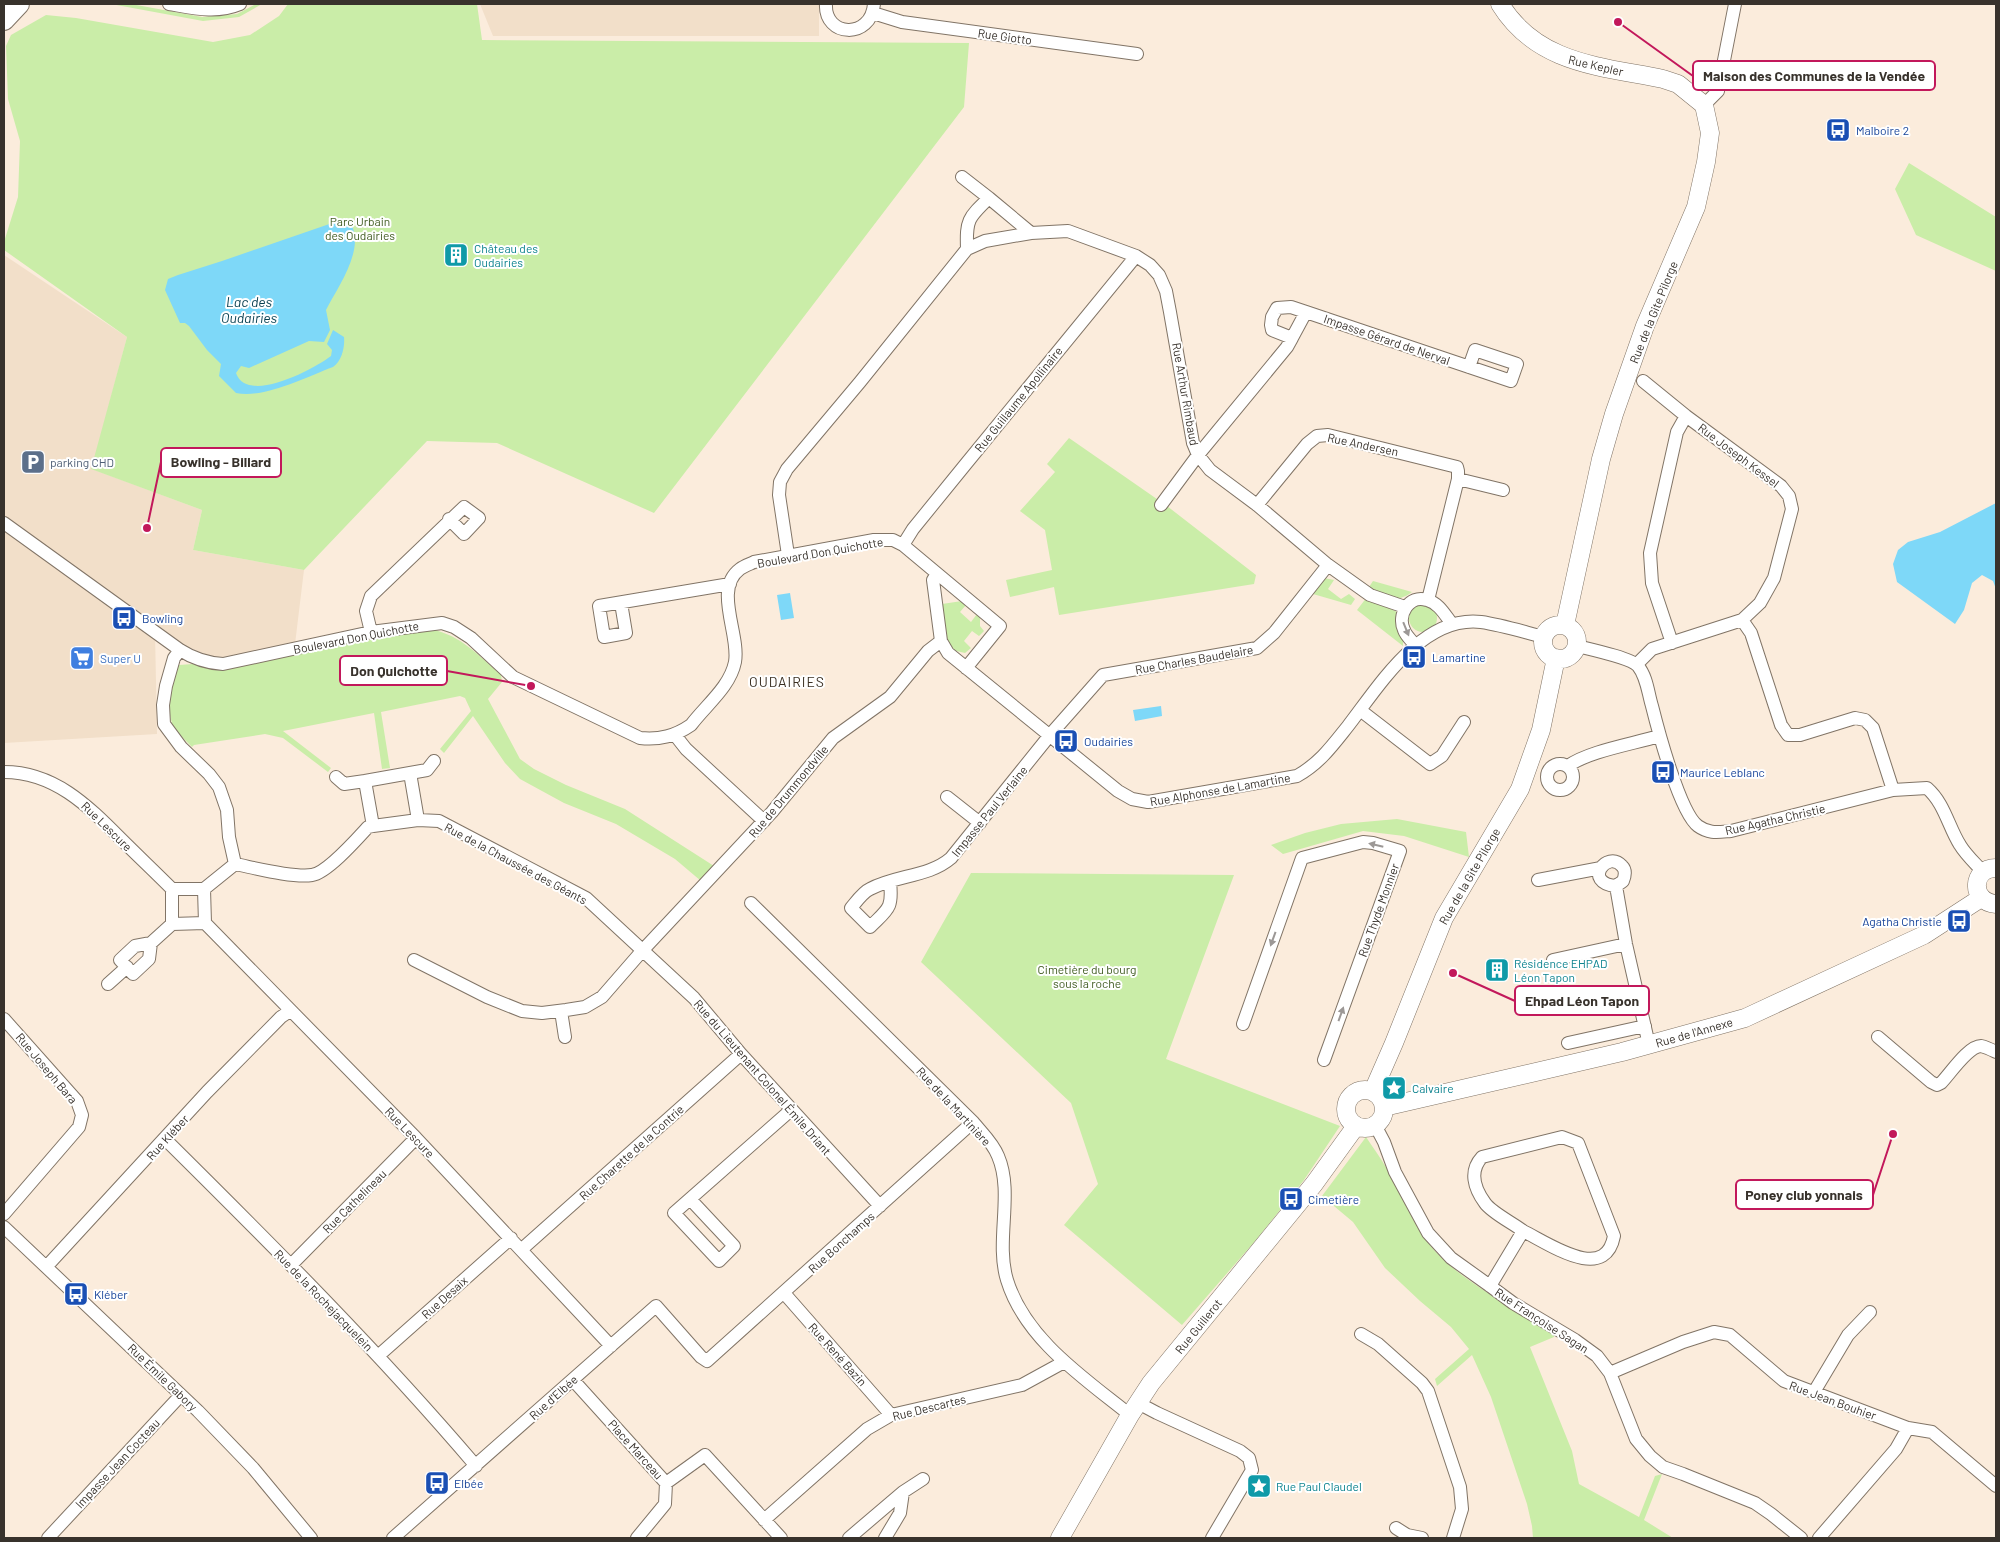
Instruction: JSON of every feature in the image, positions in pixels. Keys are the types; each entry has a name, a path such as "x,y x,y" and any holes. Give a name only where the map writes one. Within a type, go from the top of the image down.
{"main road":[{"path":"4,20 19,4"}],"street":[{"path":"168,4 205,11 240,4"},
{"path":"826,4 827,15 834,24 843,30 855,30 863,27 869,21 874,9"},
{"name":"Rue Kepler","path":"1500,4 1521,30 1544,48 1565,58 1678,84 1704,105"},
{"path":"1704,105 1718,91 1735,4"},
{"name":"Rue Giotto","path":"874,9 902,22 1137,54"},
{"name":"Rue de la Gite Pilorge","path":"1565,626 1601,459 1614,414 1645,326 1696,207 1710,133 1704,105"},
{"path":"962,178 1031,233"},
{"path":"788,555 778,495 780,482 787,469 967,249 967,222 989,198"},
{"name":"Rue Arthur Rimbaud","path":"967,249 985,241 1031,233 1068,231 1136,256 1150,265 1159,275 1166,291 1192,443 1198,455 1210,470 1257,505 1328,565 1370,595 1405,607"},
{"name":"Rue Guillaume Apollinaire","path":"903,545 913,529 964,465 1136,256"},
{"name":"Impasse Gérard de Nerval","path":"1292,338 1272,330 1272,317 1277,308 1291,307 1469,367"},
{"path":"1161,505 1198,455 1287,347 1306,312"},
{"name":"Rue Joseph Kessel","path":"1637,664 1652,649 1742,620 1760,603 1774,578 1792,509 1789,496 1780,486 1686,416 1643,381"},
{"name":"Rue Joseph Kessel","path":"1672,643 1652,583 1650,552 1677,432 1686,416"},
{"name":"Rue Andersen","path":"1257,505 1306,444 1316,436 1328,435 1452,465 1458,470 1458,479"},
{"path":"1428,600 1458,479 1504,490"},
{"path":"371,632 366,611 371,596 448,520"},
{"name":"Boulevard Don Quichotte","path":"4,523 180,650 192,658 205,663 223,664 371,632 442,623 454,627 471,638 513,677 640,738 652,739 675,735 691,724 727,682 732,673 736,651 727,592 739,570 754,562 884,539 893,540 903,545 1000,626 966,668"},
{"name":"Rue Charles Baudelaire","path":"1050,735 1103,675 1257,648 1274,633 1328,565"},
{"path":"937,574 933,580 941,641"},
{"path":"621,602 730,584"},
{"path":"1416,646 1404,629 1402,615 1405,607 1412,602 1420,599 1428,600 1442,609 1452,624"},
{"path":"1742,620 1751,633 1781,725 1788,735 1800,735 1855,718 1865,720 1873,728 1893,790"},
{"name":"Rue Alphonse de Lamartine","path":"941,641 948,653 1118,791 1132,799 1148,802 1297,776 1313,767 1330,749 1404,657 1435,632 1452,624 1480,622 1544,637"},
{"path":"1565,626 1575,633 1577,646 1569,656 1556,658 1546,650 1544,637 1552,627 1565,626"},
{"name":"Rue de Drummondville","path":"414,960 487,997 522,1011 542,1013 585,1007 602,997 642,951 764,821 833,738 890,697 928,652 941,641"},
{"path":"1577,646 1637,664"},
{"path":"180,650 174,658 166,686 163,705 164,724 180,746 220,787 228,810 229,837 235,864"},
{"name":"Rue de la Gite Pilorge","path":"1373,1091 1444,918 1520,789 1541,730 1556,658"},
{"name":"Rue Agatha Christie","path":"1637,664 1644,675 1659,736 1685,808 1699,827 1712,833 1731,831 1893,790 1927,788 1935,795 1949,820 1960,846 1990,870"},
{"path":"1360,710 1430,764 1442,756 1464,722"},
{"path":"675,735 686,749 764,821"},
{"name":"Impasse Paul Verlaine","path":"890,882 944,864 951,858 1050,735"},
{"path":"1568,766 1575,760 1659,736"},
{"path":"336,777 344,784 365,781 427,770 434,761"},
{"name":"Rue Lescure","path":"4,772 21,774 49,782 70,793 89,807 172,889"},
{"path":"172,924 172,889 204,888 235,864 283,873 314,875 338,859 368,827 418,820 410,773"},
{"path":"365,781 373,826"},
{"path":"947,797 980,823"},
{"name":"Rue de la Chaussée des Géants","path":"418,820 439,821 586,898 642,951"},
{"name":"Rue Thyde Monnier","path":"1244,1024 1302,858 1362,842 1373,843 1400,851 1324,1060"},
{"path":"1614,861 1621,865 1625,876 1624,881 1616,886 1606,885 1601,881 1599,873 1606,862 1614,861"},
{"path":"1538,880 1601,868"},
{"path":"1989,901 1977,888 1979,876 1990,870"},
{"path":"1616,886 1626,944 1650,1045"},
{"path":"108,984 126,967 120,960 135,946 152,943 172,924 205,923 204,888"},
{"name":"Rue de l'Annexe","path":"1384,1107 1650,1045 1745,1018 1924,935 1989,901"},
{"name":"Rue de la Martinière","path":"751,903 973,1122 991,1143 1002,1167 1004,1192 1003,1262 1011,1292 1028,1322 1064,1362 1134,1409"},
{"name":"Rue Lescure","path":"205,923 416,1138 611,1346"},
{"path":"1553,960 1626,944"},
{"name":"Rue du Lieutenant Colonel Émile Driant","path":"642,951 694,998 791,1110 880,1206"},
{"name":"Rue Kléber","path":"47,1266 214,1085 281,1017 290,1011"},
{"path":"561,1011 565,1037"},
{"name":"Rue Joseph Bara","path":"4,1019 78,1101 82,1115 79,1127 4,1214"},
{"path":"1568,1043 1645,1026"},
{"path":"1878,1038 1931,1082 1937,1084 1942,1084 1968,1052 1974,1048 1981,1046 1996,1052"},
{"name":"Rue Charette de la Contrie","path":"522,1249 741,1054"},
{"path":"1362,1090 1373,1091 1380,1098 1384,1107 1382,1118 1369,1128 1356,1126 1347,1117 1346,1104 1348,1098 1362,1090"},
{"path":"690,1199 734,1246 719,1261 674,1213 791,1110"},
{"name":"Rue Bonchamps","path":"707,1361 973,1122"},
{"name":"Rue Françoise Sagan","path":"1375,1125 1384,1142 1395,1172 1428,1233 1451,1258 1513,1303 1575,1340 1597,1356 1610,1373 1636,1439 1650,1456 1663,1467 1754,1504 1771,1514 1801,1538"},
{"name":"Rue Guillerot","path":"1060,1538 1134,1409 1151,1384 1314,1184 1356,1126"},
{"path":"1562,1137 1578,1143 1614,1236 1612,1247 1607,1254 1595,1259 1582,1259 1523,1231 1485,1204 1477,1190 1473,1175 1475,1164 1482,1157 1562,1137"},
{"name":"Rue Cathelineau","path":"291,1265 416,1138"},
{"name":"Rue de la Rochejacquelein","path":"165,1139 291,1265 378,1356 476,1466"},
{"name":"Rue Émile Gabory","path":"4,1227 181,1394 253,1468 311,1538"},
{"path":"1490,1286 1523,1231"},
{"name":"Rue Desaix","path":"378,1356 511,1238"},
{"name":"Rue René Bazin","path":"784,1293 891,1415"},
{"name":"Rue d'Elbée","path":"393,1538 656,1306 701,1357 707,1361"},
{"path":"1814,1392 1848,1335 1870,1312"},
{"name":"Rue Jean Bouhier","path":"1610,1373 1683,1342 1714,1332 1730,1336 1784,1382 1908,1428 1932,1432 1996,1486"},
{"path":"1361,1334 1378,1344 1422,1384 1428,1392 1460,1487 1462,1509 1453,1538"},
{"name":"Rue Descartes","path":"764,1520 867,1429 891,1415 1022,1384 1064,1362"},
{"name":"Place Marceau","path":"572,1380 666,1483 705,1455 764,1520"},
{"name":"Impasse Jean Cocteau","path":"54,1536 181,1394"},
{"path":"1134,1409 1240,1451 1249,1458 1252,1470 1212,1538"},
{"path":"1820,1538 1896,1450 1908,1428"},
{"path":"850,1538 903,1492 923,1479"},
{"path":"637,1538 665,1504 666,1483"},
{"path":"885,1538 900,1513 903,1492"},
{"path":"764,1520 774,1536"},
{"path":"1396,1528 1407,1535 1422,1538"}],"shaded area":[{"path":"480,4 819,4 819,36 493,36"},
{"path":"4,255 127,337 92,469 202,510 193,550 304,570 295,644 218,660 155,632 157,734 4,743"}],"green space":[{"path":"111,4 131,4 202,17 237,14 256,4 262,4 239,17 203,21"},
{"name":"Parc Urbain des Oudairies","path":"288,4 477,4 482,40 969,43 964,107 654,513 497,443 427,441 304,570 193,550 202,510 91,469 127,337 4,250 4,242 18,197 20,141 8,99 6,46 11,35 46,15 76,18 213,42 250,35 279,16"},
{"path":"1909,163 1996,217 1996,271 1916,235 1895,189"},
{"path":"1069,438 1167,506 1256,575 1254,584 1059,615 1054,587 1010,597 1006,580 1052,570 1045,530 1020,511 1055,472 1047,464"},
{"path":"1324,578 1334,580 1328,589 1341,599 1349,594 1355,599 1351,605 1313,594"},
{"path":"1373,581 1412,592 1400,598 1386,596 1369,587"},
{"path":"1367,597 1397,612 1403,636 1403,646 1357,610"},
{"path":"962,601 966,605 960,612 971,622 977,614 980,617 980,626 984,631 979,636 972,631 964,641 971,648 965,653 952,650 948,645 942,604"},
{"path":"1423,604 1433,608 1437,618 1433,628 1423,632 1413,628 1409,618 1413,608"},
{"path":"431,629 461,641 501,675 502,682 488,699 520,759 534,769 566,785 625,809 714,866 701,881 675,859 616,824 564,803 520,779 505,763 473,716 444,753 440,749 471,711 465,698 460,696 381,712 390,768 382,769 374,713 283,731 331,768 328,772 283,738 265,734 194,745 192,747 173,728 167,702 172,677 179,665 193,664 210,669"},
{"path":"1397,819 1466,832 1469,857 1404,836 1363,831 1283,854 1271,845 1305,833 1341,824"},
{"name":"Cimetière du bourg sous la roche","path":"971,873 1234,875 1166,1059 1340,1126 1304,1180 1256,1240 1182,1325 1064,1225 1098,1184 1071,1103 921,962"},
{"path":"1366,1137 1385,1165 1421,1232 1435,1251 1447,1263 1476,1285 1555,1333 1554,1337 1530,1347 1572,1451 1579,1484 1639,1517 1655,1476 1662,1474 1644,1520 1673,1538 1533,1538 1527,1504 1491,1397 1472,1355 1437,1386 1435,1379 1469,1349 1451,1327 1385,1268 1353,1222 1322,1196"}],"water":[{"name":"Lac des Oudairies","path":"341,220 348,220 354,230 355,242 349,266 326,310 330,330 324,342 309,341 249,368 241,366 236,373 243,382 253,386 266,385 296,376 331,356 332,350 327,344 333,330 344,337 341,358 333,367 272,390 247,394 236,393 219,376 221,364 207,350 189,326 185,323 180,323 165,290 168,279"},
{"path":"1996,503 1996,589 1993,581 1982,575 1972,583 1964,610 1955,624 1897,582 1893,564 1898,550 1908,542 1940,532"},
{"path":"790,593 794,618 781,620 777,595"},
{"path":"1161,706 1162,716 1135,721 1133,710"}],"place":[{"name":"Maison des Communes de la Vendée","path":"1618,22"},
{"name":"Malboire 2","path":"1838,130"},
{"name":"Château des Oudairies","path":"456,255"},
{"name":"parking CHD","path":"33,462"},
{"name":"Bowling - Billard","path":"147,528"},
{"name":"Bowling","path":"124,618"},
{"name":"Lamartine","path":"1414,657"},
{"name":"Super U","path":"82,658"},
{"name":"Don Quichotte","path":"531,686"},
{"name":"Oudairies","path":"1066,741"},
{"name":"Maurice Leblanc","path":"1663,772"},
{"name":"Agatha Christie","path":"1959,921"},
{"name":"Résidence EHPAD Léon Tapon","path":"1497,970"},
{"name":"Ehpad Léon Tapon","path":"1453,973"},
{"name":"Calvaire","path":"1394,1088"},
{"name":"Poney club yonnais","path":"1893,1134"},
{"name":"Cimetière","path":"1291,1199"},
{"name":"Kléber","path":"76,1294"},
{"name":"Elbée","path":"437,1483"},
{"name":"Rue Paul Claudel","path":"1259,1486"}],"district":[{"name":"OUDAIRIES","path":"787,681"}]}
